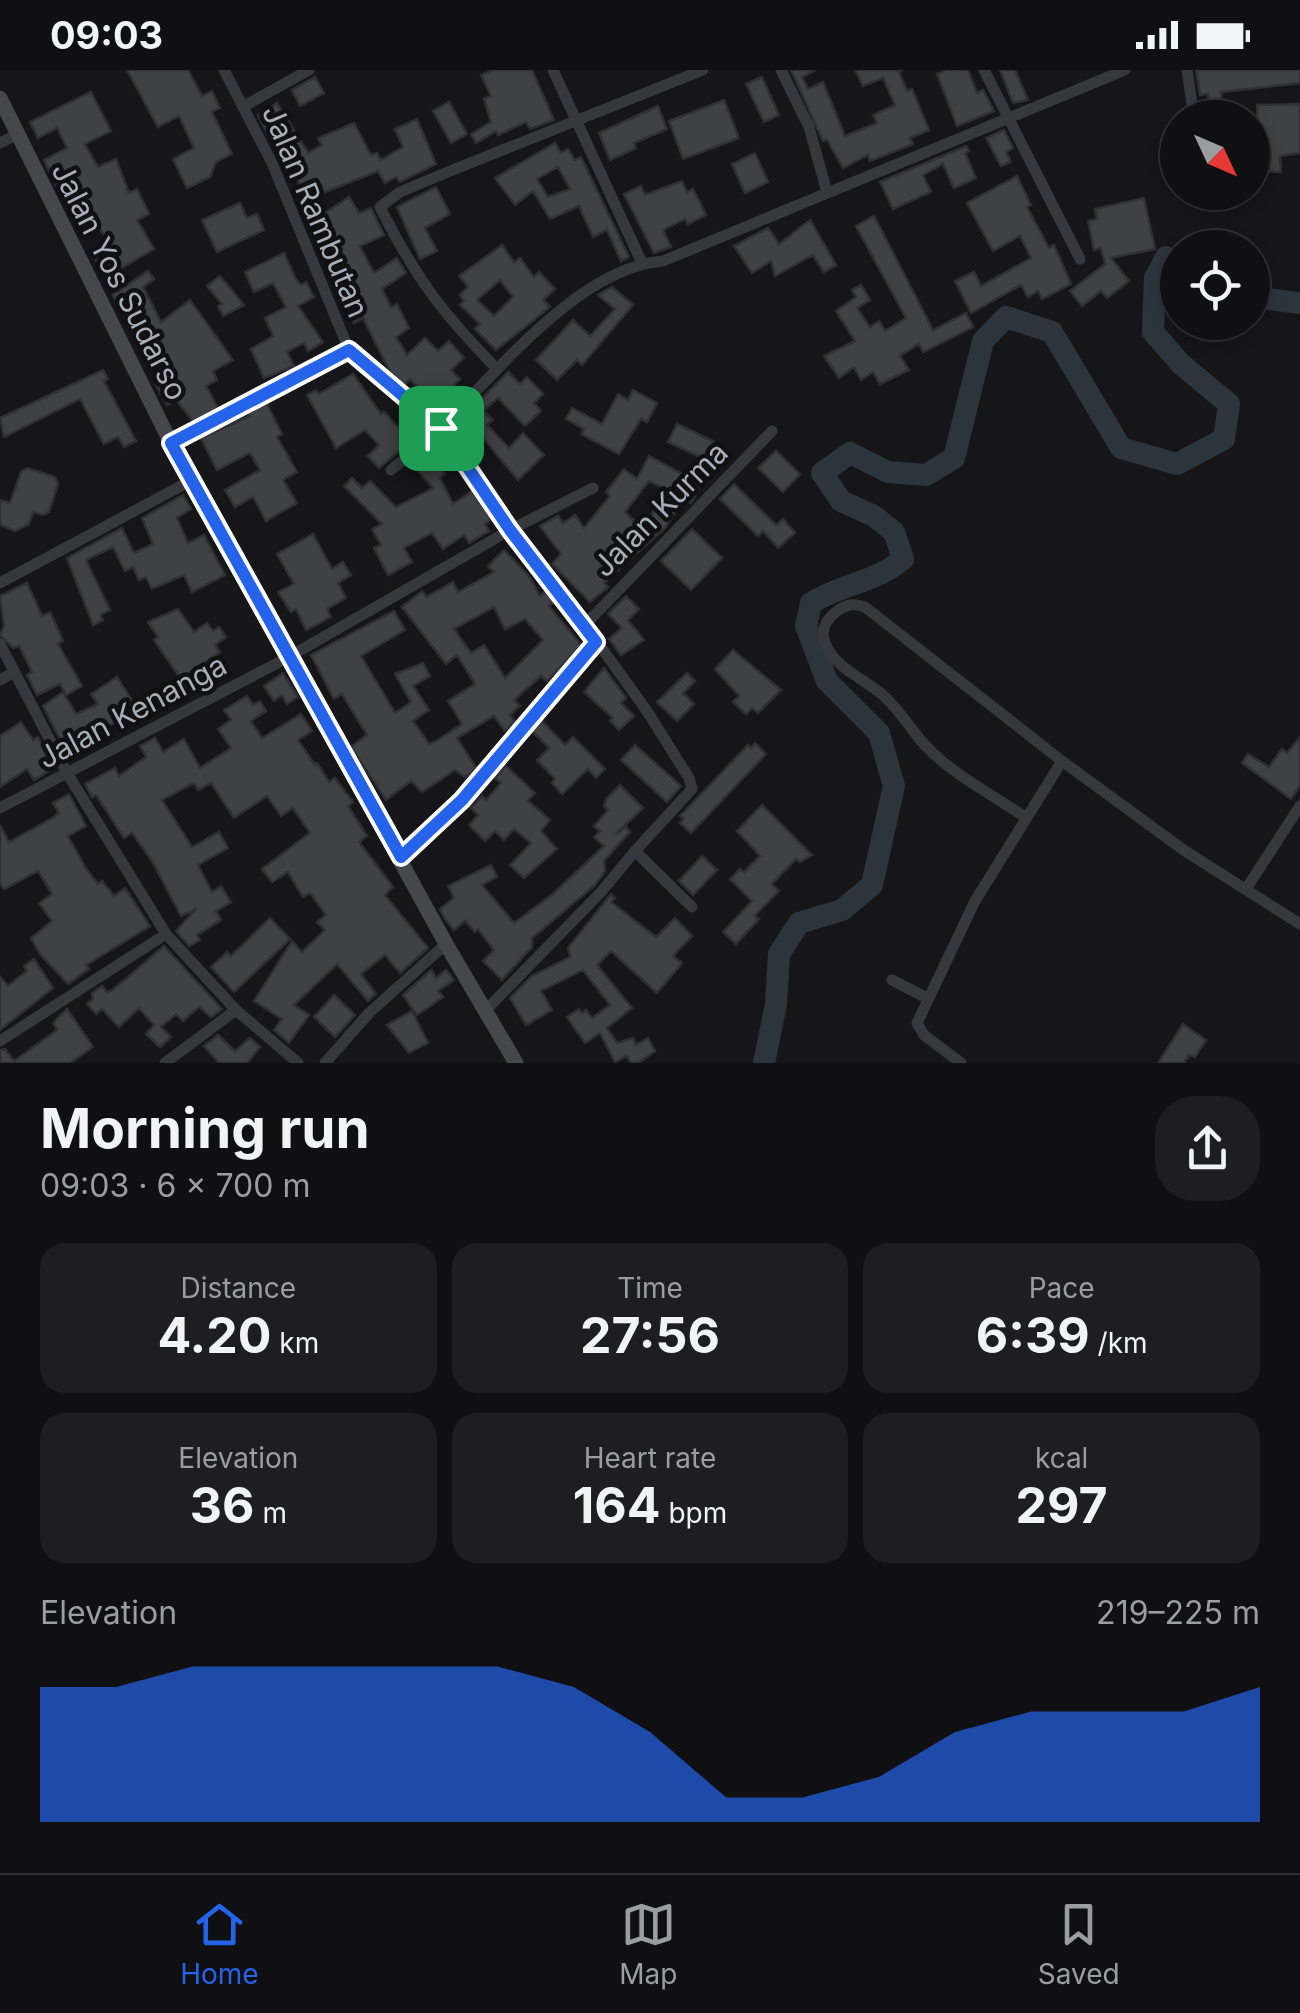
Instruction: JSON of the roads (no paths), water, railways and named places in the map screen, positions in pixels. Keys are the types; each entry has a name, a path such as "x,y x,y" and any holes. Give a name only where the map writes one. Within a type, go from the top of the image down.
{"street":[{"name":"Jalan Rambutan","path":"224,70 272,163 349,350 441,428 510,530 585,625 693,784 635,851"},
{"path":"244,106 309,70"},
{"path":"552,70 642,262"},
{"path":"498,369 442,311 412,270 380,208 400,192 703,70"},
{"path":"782,70 809,126 827,192"},
{"path":"984,70 1080,259"},
{"path":"391,470 441,428 498,369 596,285 642,262 664,261 1125,70"},
{"path":"1187,70 1191,100"},
{"name":"Jalan Yos Sudarso","path":"0,98 171,443 446,944 516,1063"},
{"path":"0,143 16,135"},
{"path":"171,443 349,350"},
{"name":"Jalan Kurma","path":"585,625 772,431"},
{"path":"0,583 192,480"},
{"name":"Jalan Kenanga","path":"0,808 287,658 510,530 593,488"},
{"path":"1025,817 924,745 883,695 826,648 825,623 850,604 865,606 1062,760 1185,850 1300,924"},
{"path":"401,857 462,800 596,642"},
{"path":"0,644 67,773 166,934 236,1010 298,1063"},
{"path":"0,680 14,672"},
{"path":"961,1063 924,1035 916,1022 974,901 1062,760"},
{"path":"1246,889 1300,806"},
{"path":"484,1011 602,891 635,851 692,907"},
{"path":"0,1042 166,934"},
{"path":"326,1063 370,1013 446,944"},
{"path":"892,980 927,998"},
{"path":"165,1063 236,1010"}],"waterway":[{"path":"1160,268 1155,278 1153,332 1160,340"},
{"path":"1270,299 1300,303"},
{"path":"764,1063 776,1004 779,954 799,923 842,910 872,885 894,786 879,733 827,681 806,626 811,603 882,573 903,559 894,532 874,516 841,501 822,473 850,453 888,472 926,475 954,458 983,341 1006,317 1052,332 1121,448 1177,464 1224,439 1229,404 1181,364 1160,340"}]}
